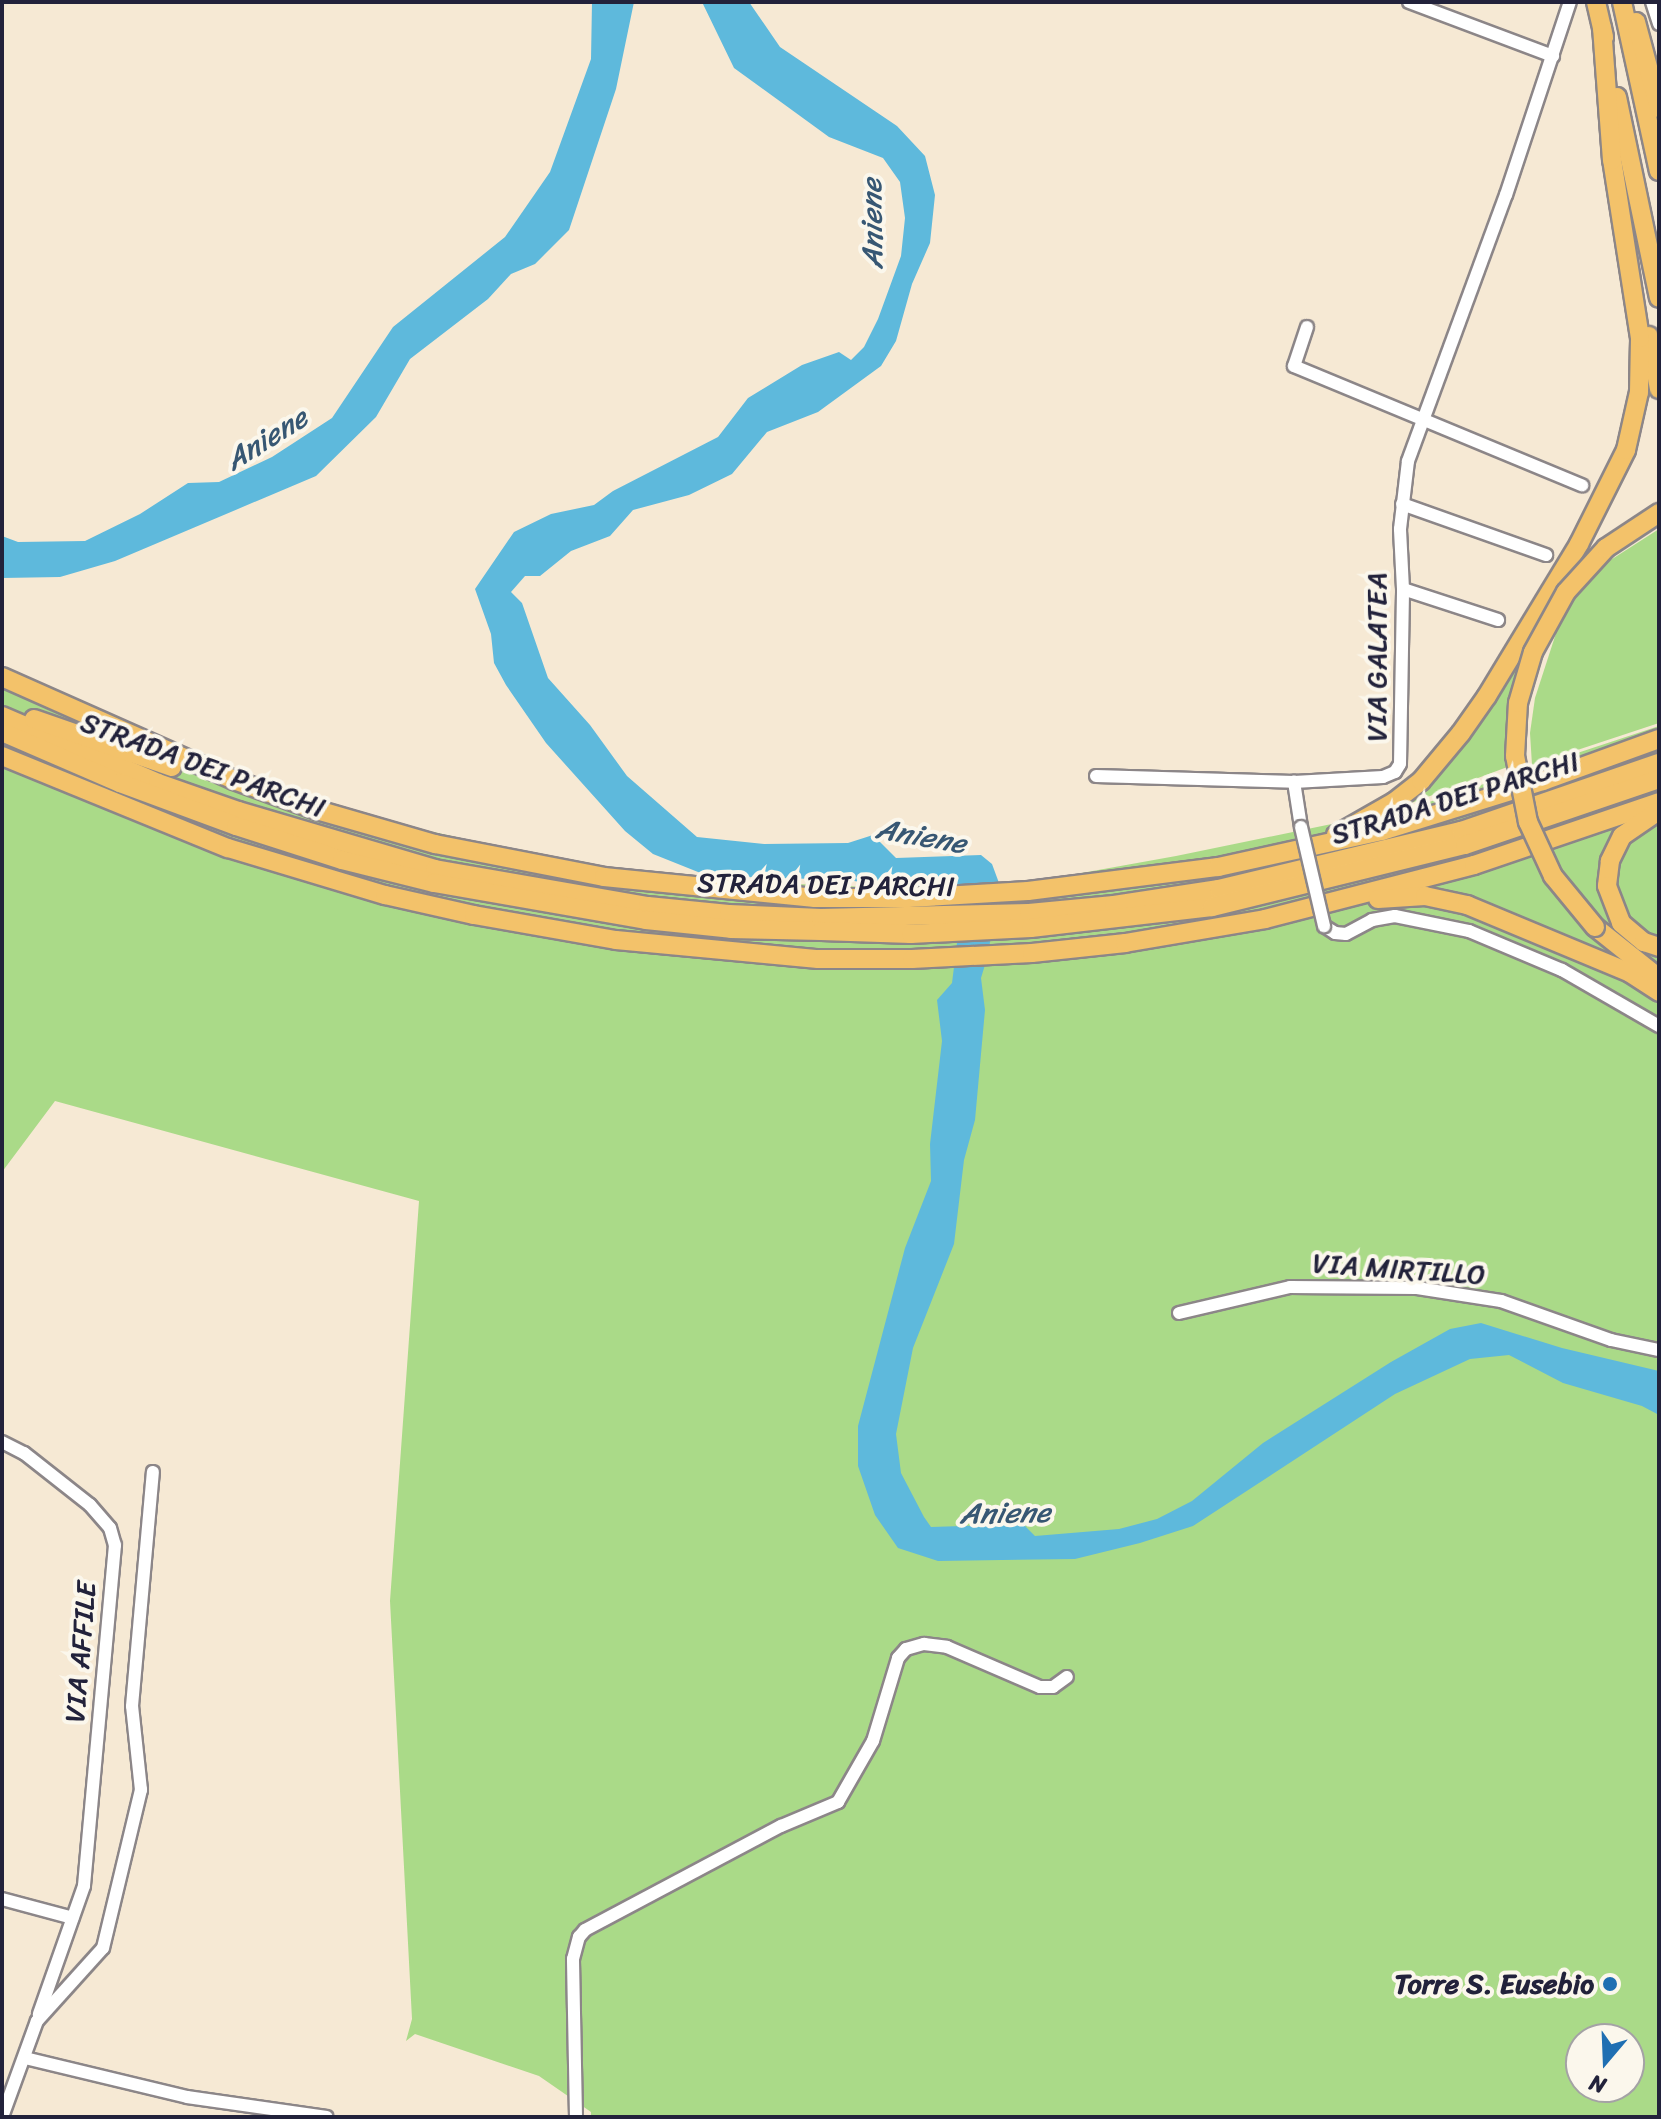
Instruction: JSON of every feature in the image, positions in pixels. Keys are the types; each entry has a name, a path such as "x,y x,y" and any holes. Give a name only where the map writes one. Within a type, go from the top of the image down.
{"highway":[{"path":"1596,2 1659,298"},
{"path":"1622,2 1643,39 1659,108"},
{"path":"1622,2 1659,171"},
{"path":"1316,846 1394,802 1440,760 1487,696 1579,544 1626,450 1633,428 1641,371 1633,280 1612,160 1602,27"},
{"path":"1633,280 1641,297 1659,389"},
{"path":"1659,513 1606,548 1566,592 1533,652 1518,703 1515,756 1528,822 1553,876 1595,927 1659,978"},
{"path":"2,677 170,754 317,810"},
{"path":"2,704 248,793 465,851 650,883 815,898 908,898 1028,891 1218,867 1382,831 1528,786 1659,739"},
{"name":"STRADA DEI PARCHI","path":"2,716 158,783 295,831 435,869 731,929 911,934 1212,907 1382,868 1465,845 1659,779"},
{"name":"STRADA DEI PARCHI","path":"2,732 183,807 342,860 521,901 647,913"},
{"path":"2,756 176,829 284,866 474,915 653,945 834,959 1032,953 1125,943 1265,919 1474,865 1659,802"},
{"name":"STRADA DEI PARCHI","path":"1030,921 1219,889 1392,850 1461,831 1659,763"},
{"path":"1659,811 1622,836 1610,861 1607,886 1621,923 1644,942 1659,947"},
{"path":"1265,919 1302,916 1391,897 1425,896 1480,909 1630,973 1659,992"},
{"path":"1579,953 1659,1001"}],"street":[{"path":"1409,2 1553,56"},
{"name":"VIA GALATEA","path":"1294,782 1372,779 1390,775 1397,769 1403,589 1402,504 1408,461 1570,2"},
{"path":"1652,2 1659,24"},
{"path":"1307,327 1294,366 1582,485"},
{"path":"1402,504 1546,555"},
{"path":"1403,589 1498,620"},
{"path":"1096,776 1294,782 1324,926 1335,933 1346,934 1376,918 1395,916 1469,931 1562,970 1659,1026"},
{"name":"VIA MIRTILLO","path":"1179,1313 1290,1287 1417,1288 1501,1301 1611,1340 1659,1350"},
{"name":"VIA AFFILE","path":"2,1442 24,1453 90,1505 110,1528 115,1545 84,1886 2,2117"},
{"path":"37,2021 103,1948 141,1790 132,1706 153,1472"},
{"path":"576,2117 573,1959 579,1937 585,1930 781,1826 838,1802 873,1741 898,1658 911,1646 932,1644 947,1647 1040,1687 1053,1687 1067,1677"},
{"path":"2,1899 73,1918"},
{"path":"25,2058 187,2097 327,2117"}],"green space":[{"path":"1659,529 1659,723 1532,765 1530,733 1535,698 1559,624 1575,598 1609,561"},
{"path":"1527,647 1510,766 1398,808 1428,786 1475,730 1501,694"},
{"path":"2,669 199,757 370,818 603,869 705,880 939,890 1026,883 1414,807 1659,726 1659,2117 591,2117 591,2112 539,2076 415,2034 406,2041 412,2019 390,1601 419,1201 55,1101 2,1172"}],"water":[{"path":"592,2 634,2 616,89 569,230 535,264 511,274 488,299 410,359 376,417 316,476 115,561 60,577 2,578 2,536 18,542 85,541 140,514 188,483 219,482 272,457 332,418 393,327 505,237 550,172 591,59"},
{"path":"702,2 749,2 780,47 897,126 925,156 935,195 930,243 912,284 896,341 881,366 818,412 767,432 732,474 689,495 633,510 610,536 571,551 540,576 525,576 511,592 522,603 548,678 590,725 627,776 697,837 764,844 848,843 873,835 896,858 981,855 992,864 999,883 988,955 981,978 985,1010 975,1120 964,1160 954,1244 913,1348 896,1434 901,1473 924,1517 931,1527 1023,1524 1035,1536 1119,1529 1157,1519 1192,1501 1263,1443 1391,1362 1450,1329 1481,1323 1562,1348 1659,1371 1659,1415 1642,1406 1563,1383 1509,1355 1470,1359 1395,1394 1193,1526 1140,1543 1075,1559 938,1561 898,1548 875,1515 858,1466 858,1426 905,1248 931,1181 930,1144 942,1041 937,1000 952,983 963,895 890,889 850,880 708,876 653,854 625,831 546,743 506,685 494,663 491,634 475,589 514,532 551,514 594,505 613,491 718,437 748,398 802,365 839,352 851,360 864,347 878,319 901,256 905,218 900,182 883,158 829,137 734,68"}],"place":[{"name":"Torre S. Eusebio","path":"1610,1984"}],"water label":[{"name":"Aniene","path":"872,224"},
{"name":"Aniene","path":"266,439"},
{"name":"Aniene","path":"921,836"},
{"name":"Aniene","path":"1005,1513"}]}
